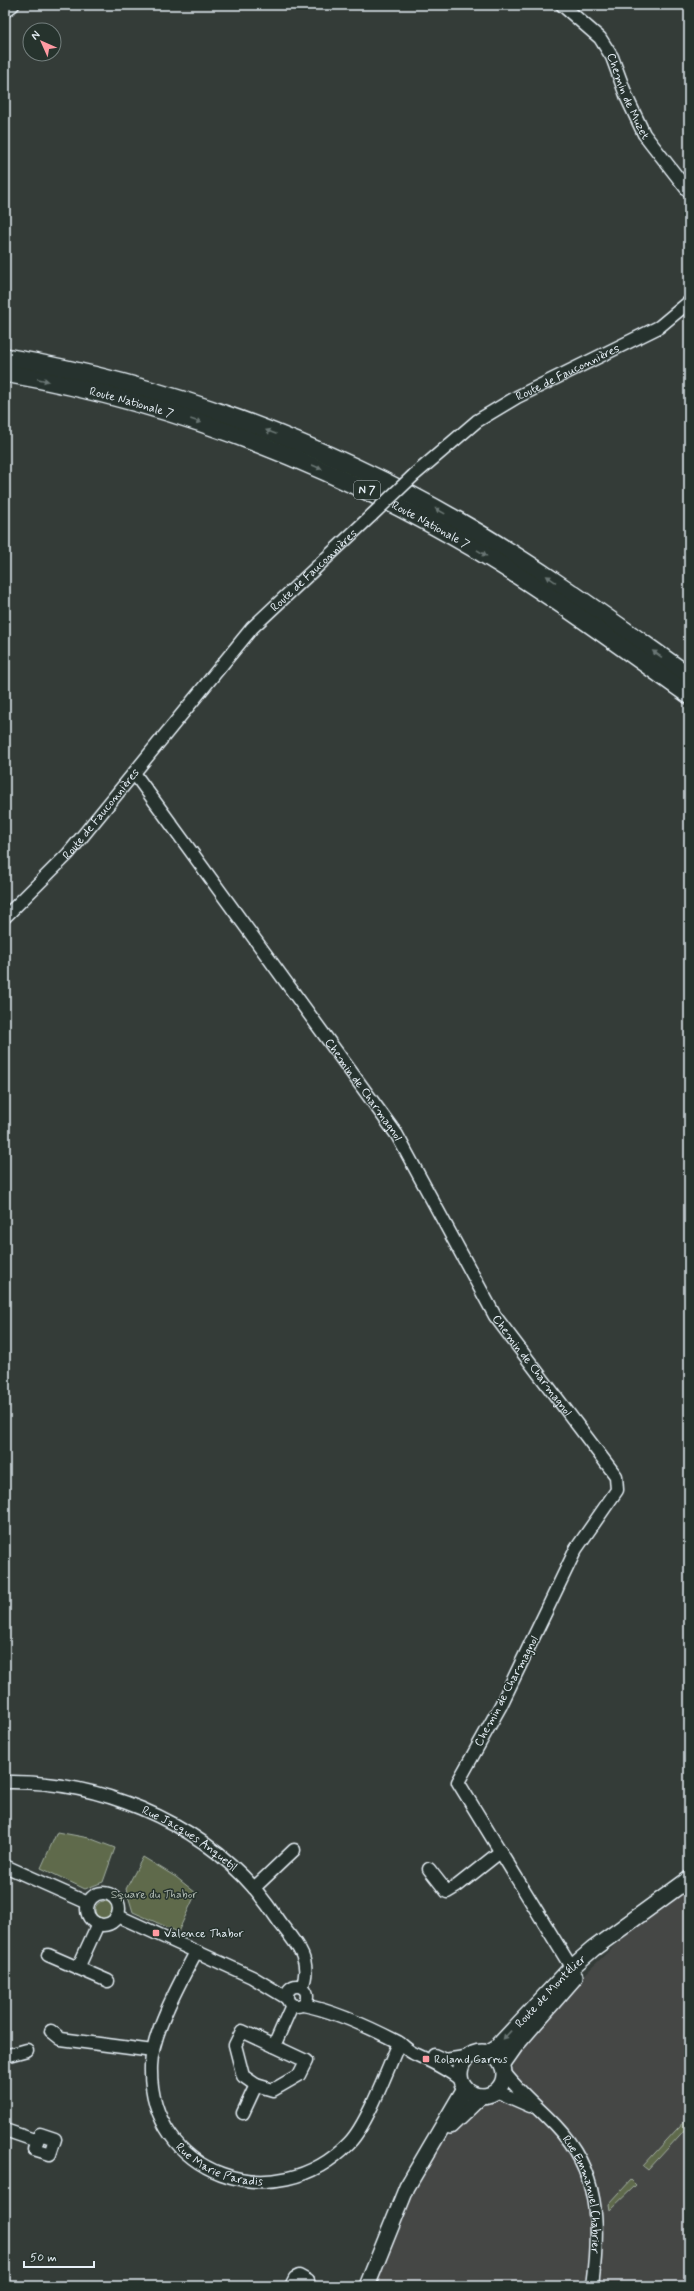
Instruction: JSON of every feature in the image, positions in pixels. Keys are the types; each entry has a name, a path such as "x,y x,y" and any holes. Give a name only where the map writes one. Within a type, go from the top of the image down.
{"highway":[{"name":"Route Nationale 7","path":"5,357 89,374 158,393 246,422 345,463 426,504 492,541 555,582 689,676"},
{"name":"Route Nationale 7","path":"5,373 85,389 182,416 291,456 368,490 481,552 550,597 689,695"}],"main road":[{"name":"Route de Montélier","path":"471,2056 487,2053 497,2047 616,1932 689,1879"},
{"name":"Route de Montélier","path":"496,2092 501,2086 503,2068 516,2044 573,1973"},
{"path":"487,2053 498,2059 503,2068"},
{"path":"367,2286 407,2186 433,2142 463,2084 462,2066 471,2056"},
{"path":"463,2084 469,2092 481,2096"},
{"path":"433,2142 481,2096 496,2092"}],"street":[{"path":"5,11 13,5"},
{"name":"Chemin de Muzet","path":"562,5 600,38 612,57 627,98 644,134 689,192"},
{"name":"Route de Fauconnières","path":"5,917 68,854 252,628 414,475 477,421 517,397 659,327 689,302"},
{"name":"Chemin de Charmagnol","path":"134,773 397,1135 495,1316 616,1476 617,1490 576,1549 501,1705 458,1782 573,1973"},
{"name":"Rue Jacques Anquetil","path":"5,1782 45,1783 74,1787 103,1794 137,1807 194,1837 216,1853 254,1888 288,1932 304,1959 307,1976 274,2046"},
{"path":"254,1888 294,1850"},
{"path":"429,1869 447,1892 457,1886 500,1852"},
{"path":"5,1866 88,1903"},
{"path":"99,1893 110,1894 119,1905 118,1916 109,1924 98,1924 90,1917 88,1903 99,1893"},
{"path":"118,1916 399,2043 411,2052 443,2066 463,2084"},
{"path":"78,1968 98,1924"},
{"name":"Rue Marie Paradis","path":"196,1952 158,2033 153,2051 152,2086 157,2106 171,2135 182,2149 200,2163 239,2180 258,2182 285,2180 312,2171 333,2158 351,2142 367,2113 399,2043"},
{"path":"48,1955 108,1981"},
{"path":"51,2031 61,2039 153,2051"},
{"path":"242,2031 274,2046 306,2061 299,2075 273,2090 256,2085 243,2076 239,2066 235,2045 242,2031"},
{"path":"399,2043 414,2046 445,2060 471,2056"},
{"path":"5,2056 27,2050"},
{"name":"Rue Emmanuel Chabrier","path":"503,2068 517,2089 542,2113 574,2149 592,2190 597,2225 592,2286"},
{"path":"243,2113 256,2085"},
{"name":"Rue Emmanuel Chabrier","path":"496,2092 522,2102 542,2113"},
{"path":"5,2130 37,2141"},
{"path":"291,2286 294,2278 299,2276 308,2281 309,2286"}],"shaded area":[{"path":"689,1888 689,2286 375,2286 408,2203 424,2171 439,2147 478,2103 496,2101 506,2089 517,2056 580,1979 619,1941 673,1898"}],"green space":[{"name":"Square du Thabor","path":"57,1832 89,1838 115,1848 103,1882 85,1889 41,1868"},
{"name":"Square du Thabor","path":"143,1857 176,1877 196,1893 178,1932 133,1912 126,1889"},
{"path":"104,1901 110,1904 113,1910 110,1916 104,1919 98,1916 95,1910 98,1904"},
{"path":"689,2116 689,2125 648,2170 643,2166"},
{"path":"631,2180 636,2185 610,2210 609,2204"}],"place":[{"name":"Valence Thabor","path":"156,1933"},
{"name":"Roland Garros","path":"426,2059"}]}
